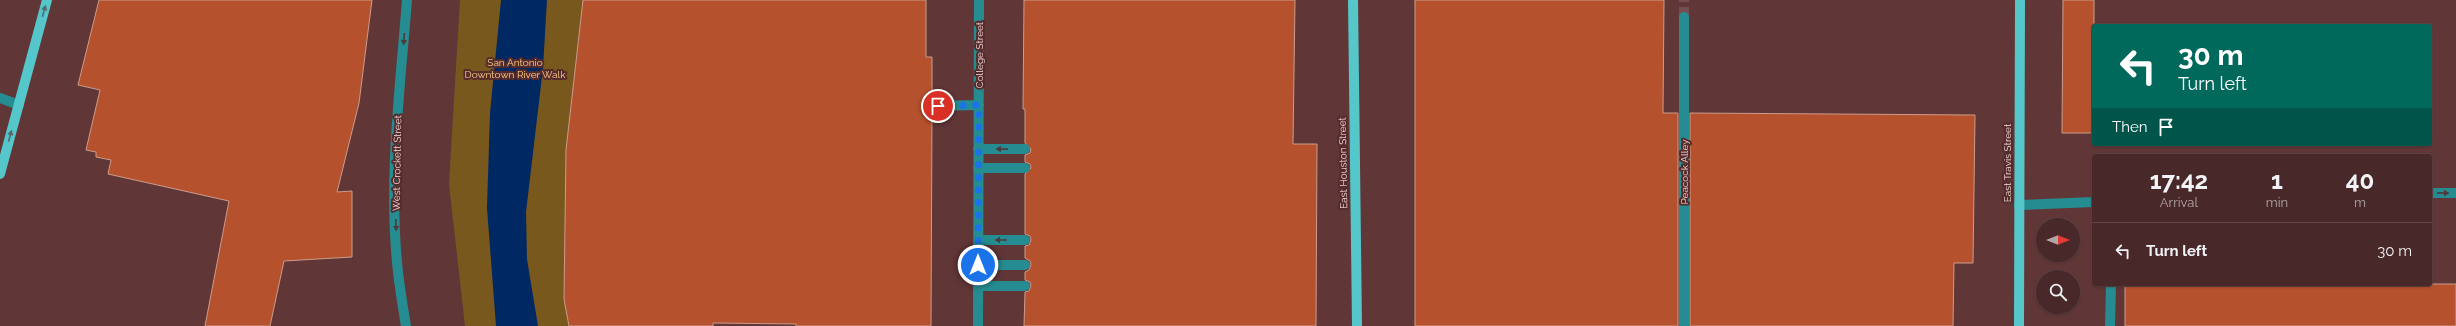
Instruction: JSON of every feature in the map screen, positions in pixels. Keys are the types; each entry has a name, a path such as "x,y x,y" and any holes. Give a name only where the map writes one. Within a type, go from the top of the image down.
{"main road":[{"path":"0,174 3,154 19,105 47,0"},
{"name":"East Houston Street","path":"1353,0 1357,326"},
{"name":"East Travis Street","path":"2019,326 2020,0"}],"street":[{"name":"West Crockett Street","path":"406,326 398,271 395,195 398,114 407,0"},
{"name":"College Street","path":"978,326 979,0"},
{"name":"Peacock Alley","path":"1684,18 1684,326"},
{"path":"0,98 19,105"},
{"path":"932,106 979,105"},
{"path":"978,149 1025,149"},
{"path":"978,168 1025,168"},
{"path":"2432,193 2456,193"},
{"path":"2019,205 2092,202"},
{"path":"978,240 1025,240"},
{"path":"978,265 1025,265"},
{"path":"978,286 1025,286"},
{"path":"2110,326 2111,286"}],"green space":[{"name":"San Antonio Downtown River Walk","path":"460,0 583,0 566,150 564,299 569,326 465,326 449,184"}],"water":[{"path":"501,0 547,0 543,68 526,212 527,259 538,326 496,326 487,208 490,113"}],"building":[{"path":"99,0 372,0 359,103 337,192 352,191 352,257 284,261 270,326 205,326 229,201 108,174 111,160 96,157 96,152 86,150 100,90 78,85"},
{"path":"583,0 926,0 926,57 932,57 932,100 926,106 927,110 932,112 931,326 796,326 796,324 713,323 713,326 569,326 564,299 566,150"},
{"path":"1024,0 1295,0 1293,144 1317,144 1316,326 1024,326 1025,292 1029,291 1031,286 1030,282 1025,280 1025,272 1029,270 1031,265 1030,261 1025,258 1025,246 1029,245 1031,240 1030,236 1025,234 1025,174 1031,168 1030,164 1025,162 1025,155 1030,153 1031,149 1025,143 1025,109 1023,109"},
{"path":"1415,0 1664,0 1663,113 1678,113 1678,326 1415,326"},
{"path":"2063,0 2094,0 2094,24 2092,24 2092,133 2062,133"},
{"path":"1690,113 1975,115 1973,263 1954,263 1953,326 1690,326"},
{"path":"2432,284 2456,284 2456,326 2125,326 2125,286 2432,286"}],"tunnel":[{"path":"1684,0 1684,17"}],"route":[{"path":"938,106 979,105 978,265"}]}
